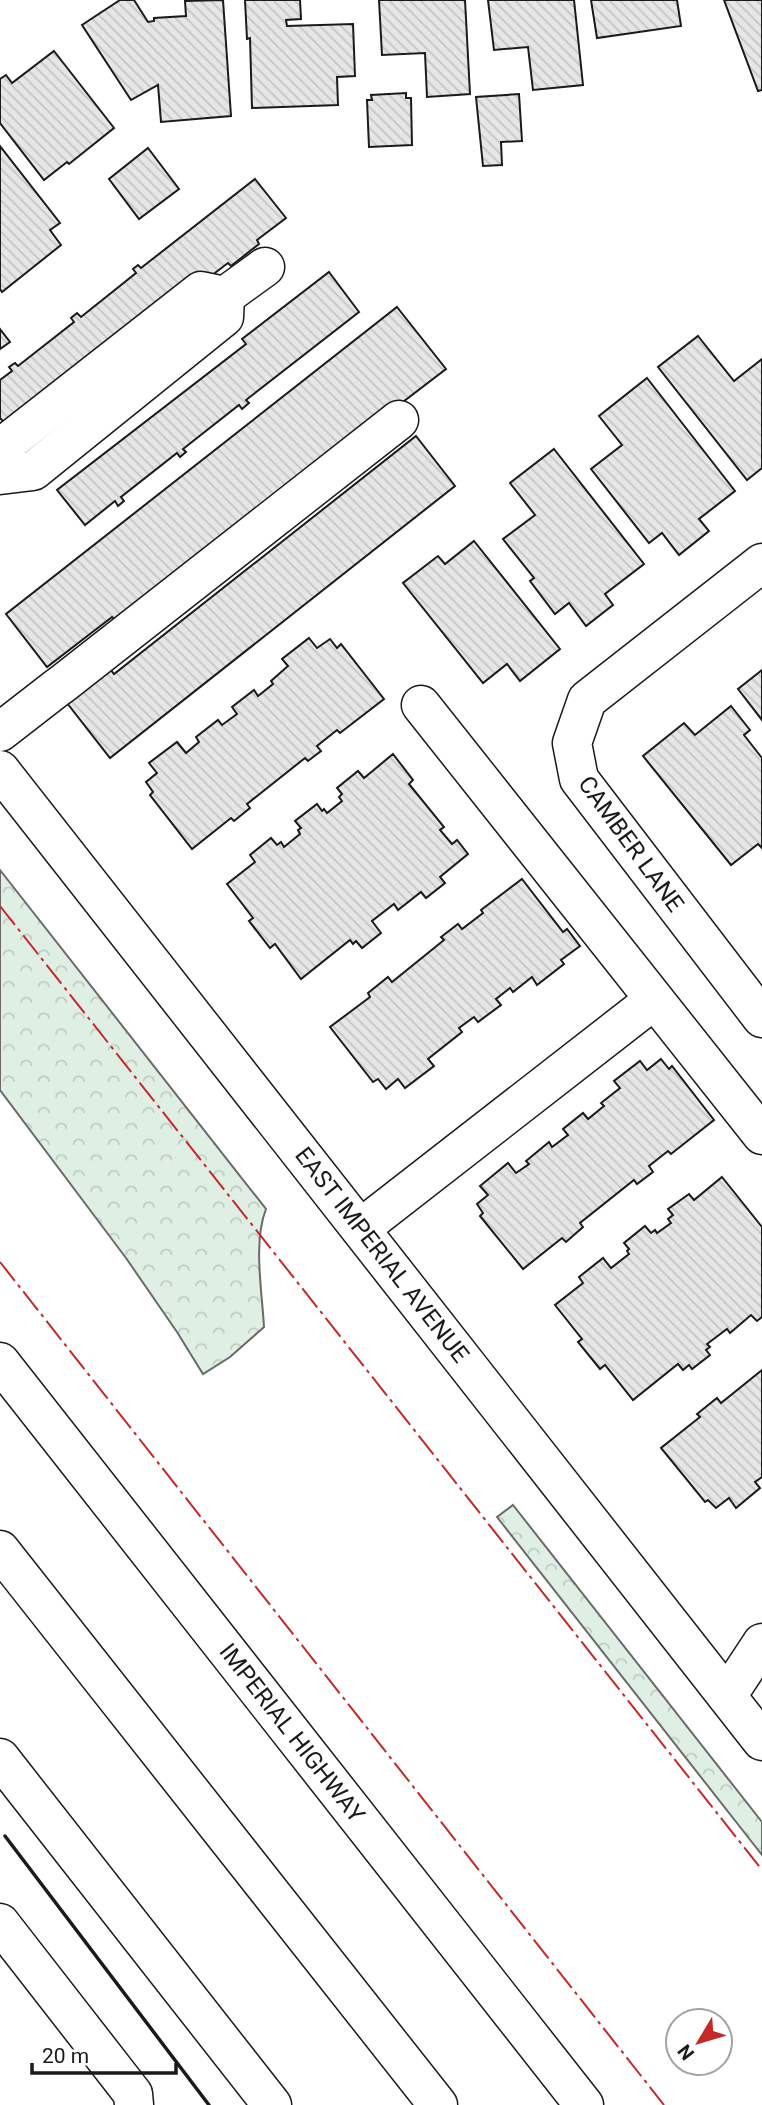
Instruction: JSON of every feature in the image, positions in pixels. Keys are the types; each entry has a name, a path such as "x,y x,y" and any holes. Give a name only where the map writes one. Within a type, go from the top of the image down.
{"street":[{"path":"0,465 3,446 201,291 225,296 265,267"},
{"path":"0,475 33,471 223,317 225,296"},
{"path":"0,732 399,420"},
{"name":"CAMBER LANE","path":"762,563 587,700 572,743 579,779 762,1018"},
{"path":"421,705 762,1135"},
{"name":"EAST IMPERIAL AVENUE","path":"0,770 762,1741"},
{"path":"361,1228 654,1000"},
{"name":"IMPERIAL HIGHWAY","path":"0,1362 584,2105"},
{"path":"0,1550 438,2105"},
{"path":"726,1696 762,1643"},
{"path":"2,1766 272,2105"},
{"path":"0,1923 133,2094 134,2105"}],"green space":[{"path":"0,870 266,1209 259,1251 264,1327 230,1357 203,1374 126,1258 0,1090"},
{"path":"513,1505 762,1822 762,1855 497,1517"}],"building":[{"path":"120,0 134,0 148,22 154,21 154,18 186,16 185,1 223,0 231,116 161,122 158,85 131,100 82,25"},
{"path":"245,0 300,0 301,19 286,20 287,26 353,24 355,76 337,77 338,105 252,108 250,38 247,39"},
{"path":"379,0 465,0 470,94 427,97 425,53 382,55"},
{"path":"488,0 574,0 583,85 533,90 528,47 494,50"},
{"path":"591,0 677,0 681,26 597,38"},
{"path":"724,0 762,0 762,90 758,91"},
{"path":"54,51 114,128 44,180 0,123 0,79 6,75 12,83"},
{"path":"406,93 406,98 411,98 412,145 369,147 367,100 372,100 371,95"},
{"path":"519,94 522,141 501,142 502,165 483,166 476,97"},
{"path":"0,146 60,223 50,230 61,245 2,292 0,289"},
{"path":"148,148 179,189 139,219 109,179"},
{"path":"255,179 286,218 257,240 259,244 231,266 228,263 10,429 0,418 0,380 12,371 9,367 15,363 18,366 74,322 71,318 77,313 81,317 136,273 133,269 138,265 141,268"},
{"path":"329,272 359,312 246,400 249,403 242,409 239,405 183,449 186,452 180,457 177,453 121,497 124,501 118,506 115,501 85,525 57,490 246,344 242,339"},
{"path":"397,307 446,369 116,621 112,617 47,667 6,614"},
{"path":"0,329 10,342 0,349"},
{"path":"698,336 734,381 762,359 762,468 747,480 658,367"},
{"path":"647,378 735,491 699,519 709,531 679,555 662,533 649,543 591,469 622,445 599,416"},
{"path":"416,436 455,486 110,758 67,703 110,669 114,674"},
{"path":"554,449 644,564 605,594 613,605 586,626 569,603 555,614 530,581 534,578 503,539 535,515 510,483"},
{"path":"474,541 560,649 520,681 507,664 483,683 403,583 438,556 445,564"},
{"path":"309,638 317,648 330,639 337,648 341,644 384,699 340,733 337,730 317,746 321,751 308,761 305,758 247,804 250,808 234,821 231,818 192,849 150,795 153,792 146,782 157,773 149,763 177,742 186,753 199,742 196,737 218,720 222,725 237,714 232,707 254,690 258,696 273,684 271,681 288,666 282,659"},
{"path":"762,670 762,720 738,689"},
{"path":"731,706 750,730 744,735 762,758 762,848 758,844 731,865 643,756 684,723 695,735"},
{"path":"393,754 413,780 409,784 444,827 440,830 452,844 457,840 468,854 440,877 445,883 426,898 421,892 398,910 394,904 372,921 381,933 362,948 356,941 353,944 350,940 301,979 275,944 270,948 249,921 253,918 227,884 255,862 250,855 271,838 277,845 281,842 284,847 300,834 298,830 301,828 295,821 317,804 327,813 342,801 339,797 342,794 337,788 358,771 364,778"},
{"path":"522,879 563,932 567,929 580,946 561,960 564,964 537,985 532,977 513,992 510,988 496,999 501,1005 478,1022 474,1017 459,1028 462,1032 428,1059 434,1066 405,1088 398,1079 386,1089 378,1079 373,1082 330,1027 370,997 368,993 388,977 392,982 444,940 441,937 458,924 462,929 483,913 481,910"},
{"path":"661,1059 669,1069 672,1066 714,1120 671,1154 668,1151 649,1166 653,1172 637,1184 634,1180 580,1223 583,1227 566,1242 562,1238 523,1269 480,1216 483,1213 477,1204 488,1195 480,1186 508,1163 516,1173 529,1164 526,1161 549,1142 552,1147 568,1135 563,1129 583,1113 588,1119 604,1106 601,1103 620,1088 614,1081 640,1061 647,1070"},
{"path":"722,1177 762,1227 762,1317 757,1321 751,1315 730,1333 727,1329 707,1344 710,1347 706,1350 710,1355 692,1369 689,1365 683,1370 678,1364 633,1400 605,1365 600,1369 578,1342 582,1339 555,1305 583,1283 579,1277 603,1258 611,1268 629,1254 624,1243 645,1226 651,1233 655,1230 657,1233 671,1223 668,1219 673,1215 668,1209 689,1194 694,1200"},
{"path":"762,1370 762,1477 755,1482 760,1488 736,1508 729,1498 716,1508 708,1500 705,1502 661,1448 700,1417 697,1414 717,1398 721,1403"}],"wall":[{"path":"5,1836 209,2105"}],"power":[{"path":"0,906 762,1870"},
{"path":"0,1262 664,2105"}]}
